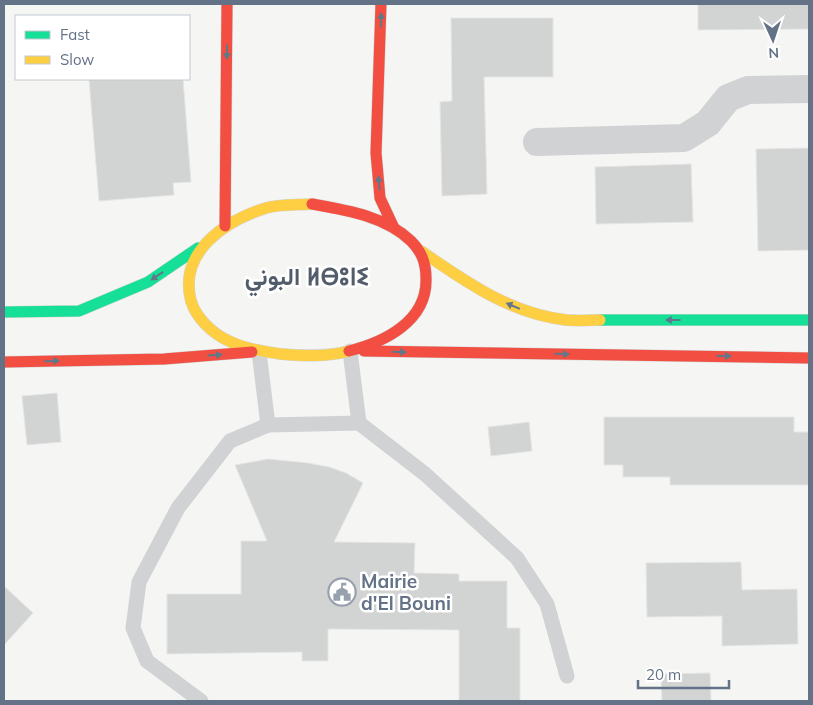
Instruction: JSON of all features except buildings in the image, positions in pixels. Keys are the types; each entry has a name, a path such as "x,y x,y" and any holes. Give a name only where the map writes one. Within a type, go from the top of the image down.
{"main road":[{"path":"225,226 227,4"},
{"path":"381,4 376,153 380,198 394,228"},
{"path":"4,312 79,311 148,282 198,248 225,226 267,208 312,204 352,211 394,228 421,251 485,294 524,311 566,320 809,320"},
{"path":"198,248 186,280 193,310 220,337 259,352"},
{"path":"350,351 388,337 412,321 426,298 426,274 421,251"},
{"path":"4,362 164,359 259,352 307,356 350,351 809,358"}],"street":[{"path":"537,142 684,138 708,123 728,98 735,95 748,90 809,89"}],"lane":[{"path":"350,351 359,423"},
{"path":"259,352 268,425"},
{"path":"200,701 147,661 133,628 139,582 178,508 230,441 268,425 359,423 425,474 517,558 547,604 567,676"}],"traffic: fast":[{"path":"4,312 79,311 148,282 198,248"},
{"path":"600,320 809,320"}],"traffic: slow":[{"path":"312,204 283,205 266,208 235,221 221,230 198,253 191,268 189,283 191,301 201,319 211,330 241,346 268,352 298,355 324,355 349,351"},
{"path":"421,251 472,285 526,311 566,320 600,320"}],"traffic: jam":[{"path":"225,226 227,4"},
{"path":"381,4 376,153 380,198 394,228"},
{"path":"312,204 364,215 401,232 418,249 424,263 426,279 424,294 412,318 376,342 349,351"},
{"path":"364,351 809,358"},
{"path":"4,362 164,359 252,352"}],"place":[{"name":"Mairie d'El Bouni","path":"342,592"}],"district":[{"name":"البوني ⵍⴱⵓⵏⵉ","path":"307,276"}]}
